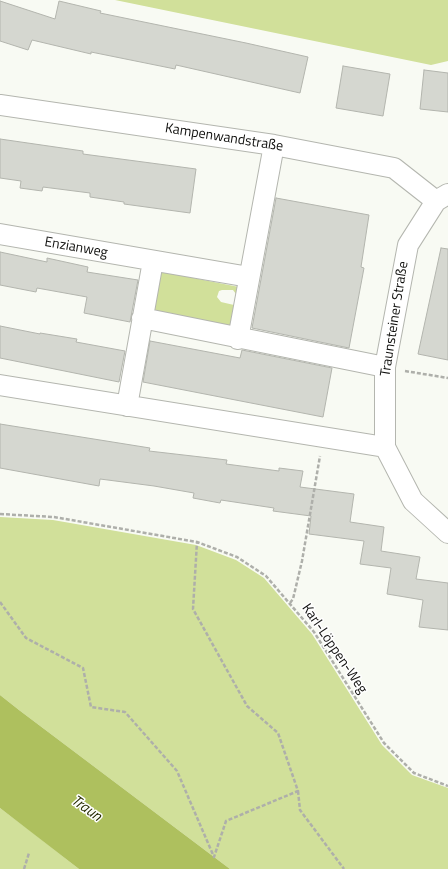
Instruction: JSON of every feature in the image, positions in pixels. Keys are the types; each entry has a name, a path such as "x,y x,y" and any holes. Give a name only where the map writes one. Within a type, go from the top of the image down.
{"street":[{"name":"Kampenwandstraße","path":"0,105 274,145 394,168 442,197"},
{"path":"238,339 274,145"},
{"name":"Traunsteiner Straße","path":"442,197 408,245 385,367 385,447 414,501 448,533"},
{"name":"Enzianweg","path":"0,234 249,276"},
{"path":"127,406 153,261"},
{"path":"142,318 238,339 385,367"},
{"path":"0,385 385,447"}],"path":[{"path":"385,367 448,378"},
{"path":"290,603 293,599 302,561 324,437"},
{"name":"Karl-Löppen-Weg","path":"0,514 54,517 197,542 237,557 266,576 314,632 384,743 414,773 448,786"},
{"path":"197,542 193,609 246,706 278,733 298,791 300,810 344,869"},
{"path":"0,602 26,638 83,668 91,708 125,712 177,771 214,857 226,821 298,791"},
{"path":"24,869 29,853"}],"shaded area":[{"path":"115,0 448,0 448,61 431,65"},
{"path":"158,271 244,288 238,339 156,321 151,309","holes":["233,290 236,294 237,300 234,305 221,302 217,297 219,291"]},
{"path":"0,517 53,520 196,545 236,560 264,578 312,634 382,745 412,775 448,788 448,869 230,869 19,710 0,695"},
{"path":"0,808 29,830 79,869 0,869"}],"water":[{"name":"Traun","path":"0,695 230,869 79,869 0,808"}],"building":[{"path":"0,1 55,19 59,1 101,11 100,13 308,57 300,93 176,65 175,69 91,52 91,54 32,40 28,50 0,41"},
{"path":"343,66 390,74 383,116 336,108"},
{"path":"424,70 448,73 448,112 420,109"},
{"path":"0,139 83,151 83,154 196,169 190,213 124,204 124,202 90,197 90,193 43,187 42,191 20,188 21,181 0,178"},
{"path":"276,198 369,215 361,267 364,268 349,348 252,328"},
{"path":"441,248 448,249 448,360 418,354"},
{"path":"0,252 47,262 47,258 88,267 87,272 138,280 130,322 84,313 87,297 37,288 36,292 0,285"},
{"path":"0,326 40,334 77,339 76,342 125,351 119,382 0,358"},
{"path":"150,341 240,358 242,350 332,368 323,417 143,382"},
{"path":"0,424 150,448 149,451 227,460 226,464 279,471 279,468 303,471 300,487 354,494 350,522 384,527 381,551 420,557 416,579 448,583 448,630 419,627 423,600 387,594 391,568 360,564 364,541 309,534 311,516 273,511 274,508 221,500 220,503 193,498 194,493 154,486 100,479 99,486 0,468"}]}
